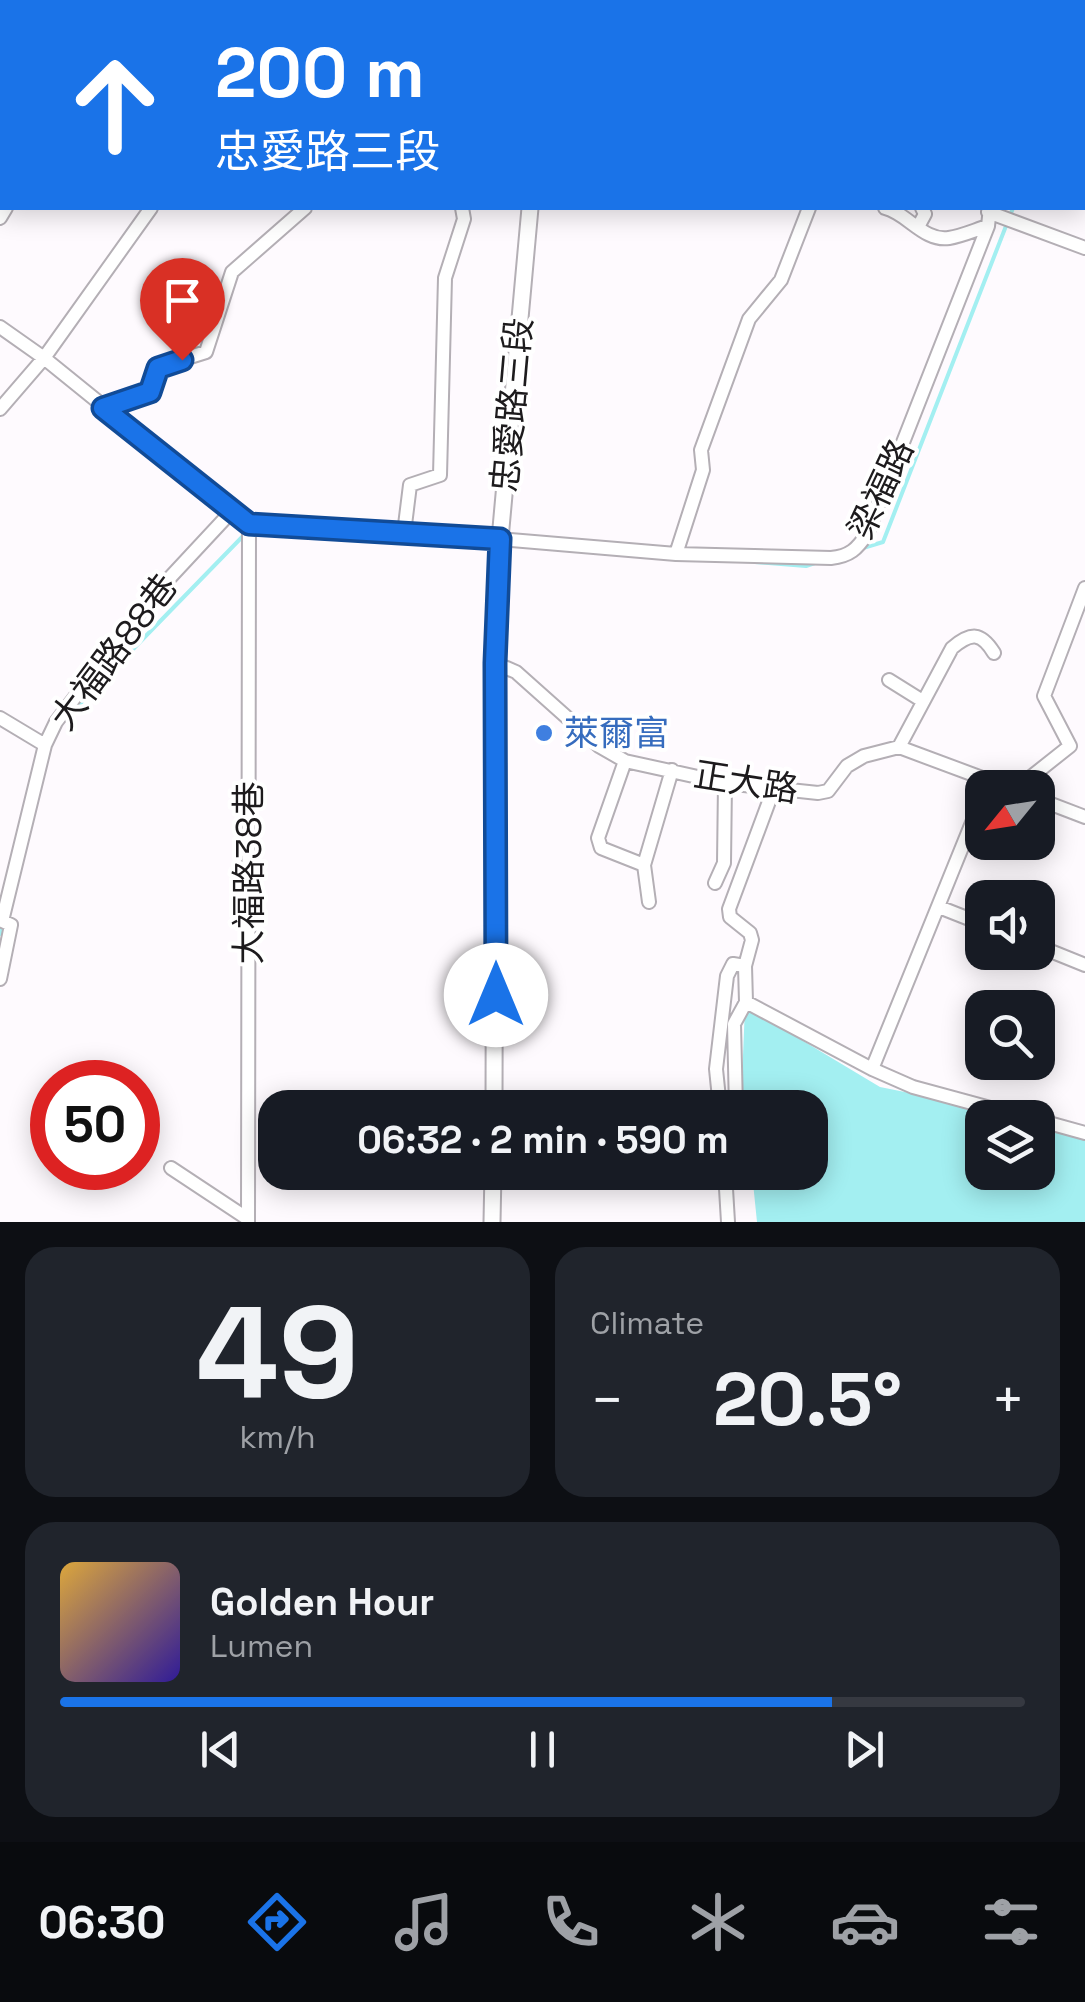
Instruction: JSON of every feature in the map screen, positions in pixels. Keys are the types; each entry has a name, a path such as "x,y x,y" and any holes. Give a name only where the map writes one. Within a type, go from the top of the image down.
{"main road":[{"name":"忠愛路三段","path":"494,1090 495,663 500,542 530,210"},
{"path":"492,1222 493,1190"}],"street":[{"path":"0,409 44,358 150,210"},
{"path":"103,408 150,392 158,368 206,352 232,272 304,210"},
{"path":"404,533 410,485 440,475 444,278 464,219 462,210"},
{"path":"676,554 703,470 701,450 749,319 781,280 808,210"},
{"path":"895,210 926,234 944,239 988,215 1085,248"},
{"path":"918,227 925,214 923,210"},
{"name":"梁福路","path":"249,524 676,554 845,556 867,534 988,215"},
{"path":"0,327 249,524"},
{"name":"大福路88巷","path":"0,979 12,933 11,925 1,920 46,745 56,722 150,599 231,512"},
{"name":"大福路38巷","path":"248,1221 249,524"},
{"path":"1040,770 1070,746 1044,696 1085,588"},
{"path":"965,775 898,747 952,648 965,637 978,635 985,638 994,653"},
{"name":"正大路","path":"495,663 516,672 599,746 625,760 725,783 828,791 847,766 864,756 898,747"},
{"path":"890,680 921,700"},
{"path":"0,718 46,745"},
{"path":"625,760 598,838 600,848 644,865"},
{"path":"648,902 644,865 672,770"},
{"path":"715,883 724,862 725,783"},
{"path":"736,1090 734,1024 746,1002 745,966 752,940 750,933 730,917 728,909 774,788"},
{"path":"1055,806 1085,818"},
{"path":"872,1069 965,841"},
{"path":"939,907 965,917"},
{"path":"1055,953 1085,965"},
{"path":"718,1090 716,1069 726,976 732,964 745,966"},
{"path":"746,1002 872,1069 965,1101"},
{"path":"1055,1125 1085,1134"},
{"path":"171,1168 248,1221"},
{"path":"726,1190 728,1222"}],"water":[{"path":"745,1006 880,1087 965,1104 965,1190 1055,1190 1055,1123 1085,1130 1085,1222 757,1222 754,1190 828,1190 828,1090 743,1090"}],"waterway":[{"path":"863,548 883,542 1012,210"},
{"path":"67,717 245,534"},
{"path":"755,562 806,566 815,563"},
{"path":"0,934 3,924"}],"place":[{"name":"萊爾富","path":"544,733"}],"route":[{"path":"182,360 158,368 150,392 103,408 249,524 500,539 495,663 496,995"}]}
